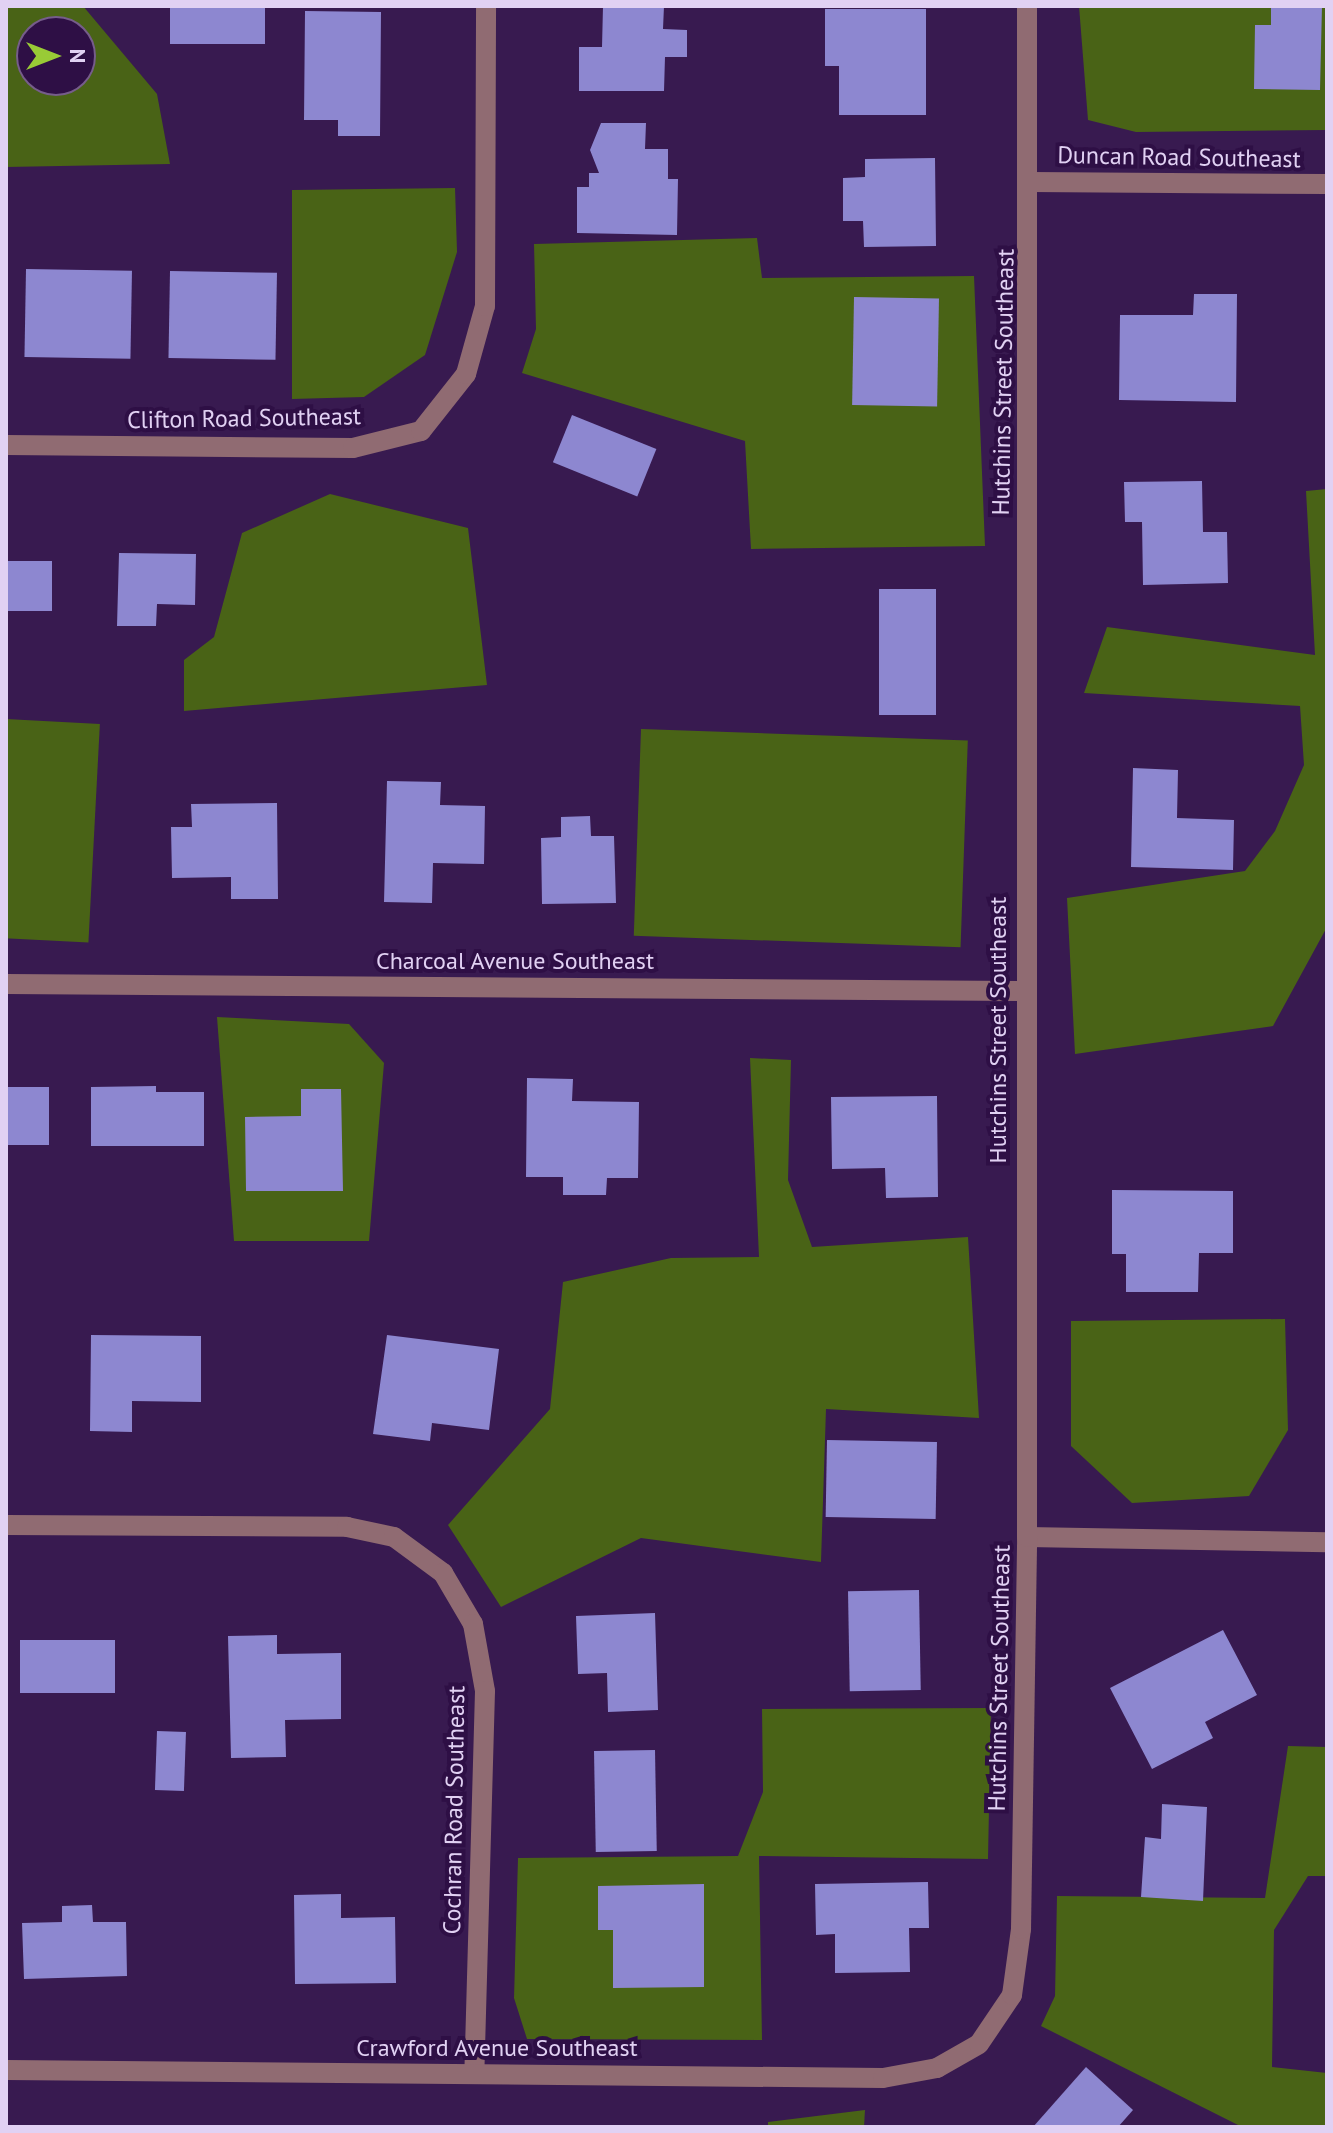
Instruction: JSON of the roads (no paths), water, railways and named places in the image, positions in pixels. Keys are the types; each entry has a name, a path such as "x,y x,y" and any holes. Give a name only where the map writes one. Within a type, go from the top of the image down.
{"street":[{"name":"Clifton Road Southeast","path":"6,445 353,448 421,431 466,374 485,306 486,6"},
{"name":"Hutchins Street Southeast","path":"979,2044 1012,1995 1021,1929 1027,1537 1023,991 1031,182 1027,6"},
{"name":"Duncan Road Southeast","path":"1031,182 1327,184"},
{"name":"Charcoal Avenue Southeast","path":"6,984 1023,991"},
{"name":"Cochran Road Southeast","path":"6,1525 347,1527 394,1537 443,1573 473,1624 485,1691 474,2074"},
{"path":"1027,1537 1327,1542"},
{"name":"Crawford Avenue Southeast","path":"6,2070 883,2078 937,2068 979,2044"}]}
